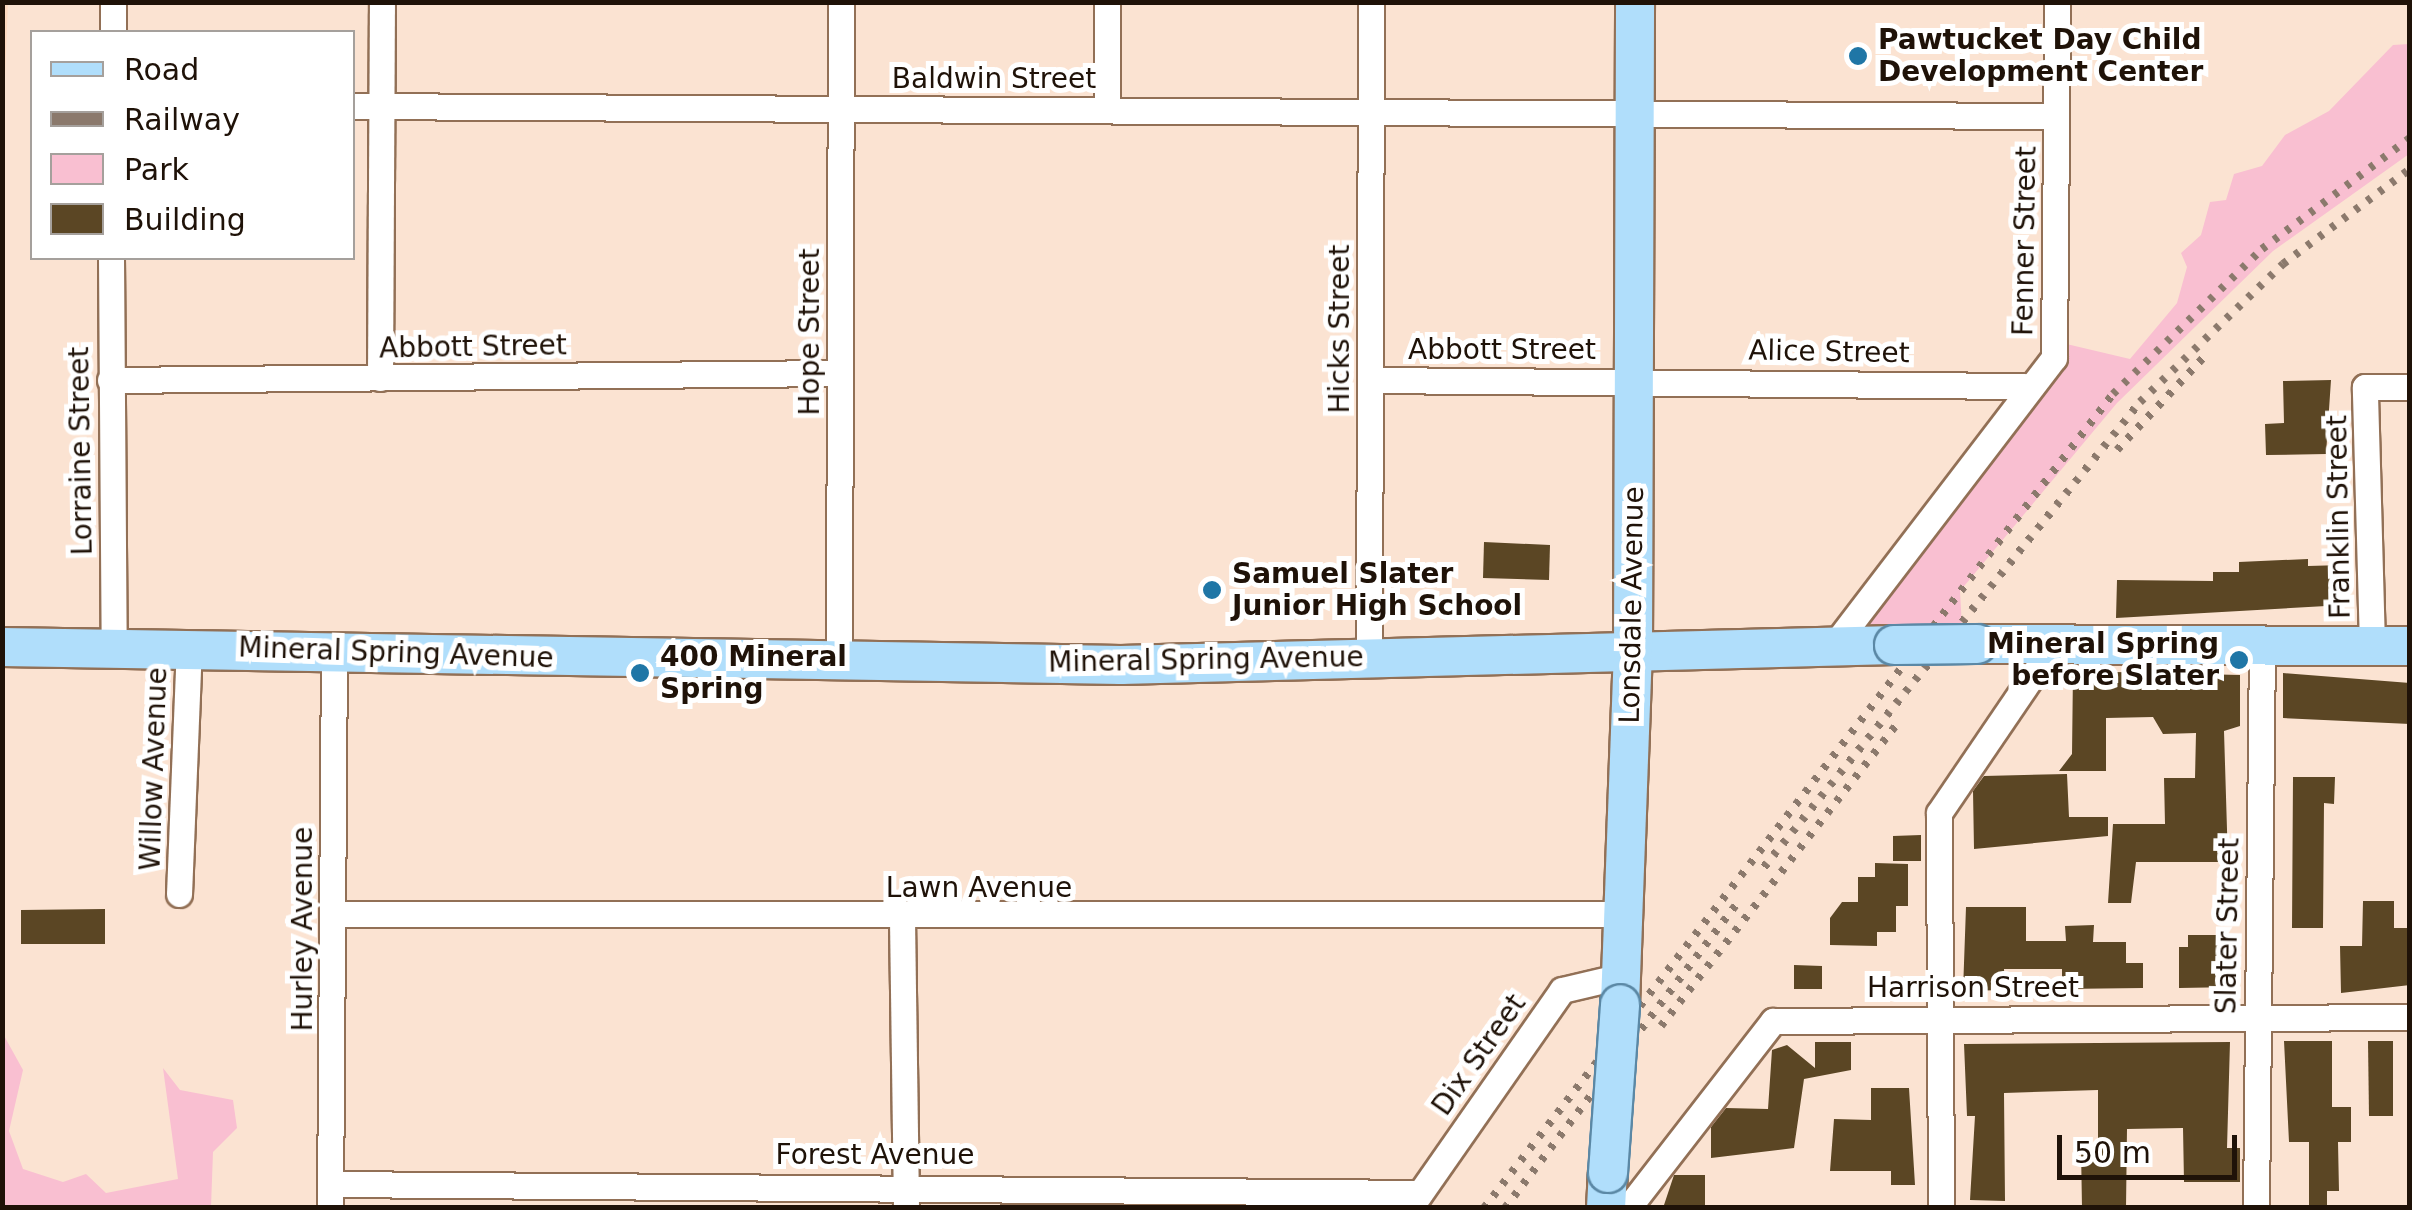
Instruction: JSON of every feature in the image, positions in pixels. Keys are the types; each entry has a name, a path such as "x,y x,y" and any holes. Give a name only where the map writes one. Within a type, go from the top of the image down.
{"main road":[{"name":"Lonsdale Avenue","path":"1606,1190 1625,914 1633,652 1635,2"},
{"name":"Mineral Spring Avenue","path":"2,646 114,644 839,662 1633,652 1834,644 2410,646"}],"street":[{"path":"113,2 113,30"},
{"path":"380,378 382,2"},
{"name":"Hope Street","path":"839,662 841,2"},
{"path":"1107,2 1107,109"},
{"name":"Hicks Street","path":"1369,656 1371,2"},
{"name":"Fenner Street","path":"1834,644 2024,386 2054,358 2057,2"},
{"name":"Baldwin Street","path":"355,106 1370,108 2056,116"},
{"name":"Lorraine Street","path":"110,260 114,644"},
{"name":"Abbott Street","path":"110,380 838,373"},
{"name":"Abbott Street","path":"1371,380 1633,379"},
{"name":"Alice Street","path":"1633,379 2024,386"},
{"name":"Franklin Street","path":"2372,645 2366,387 2410,386"},
{"path":"1941,1208 1936,1016 1940,813 2053,645"},
{"name":"Slater Street","path":"2256,1208 2262,645"},
{"name":"Willow Avenue","path":"178,894 189,646"},
{"name":"Hurley Avenue","path":"330,1196 334,650"},
{"name":"Lawn Avenue","path":"334,914 902,919 1625,914"},
{"path":"902,919 906,1197"},
{"name":"Dix Street","path":"1416,1200 1562,990 1620,990"},
{"name":"Harrison Street","path":"1628,1208 1773,1021 1936,1016 2410,1017"},
{"name":"Forest Avenue","path":"330,1196 1416,1200"}],"shaded area":[{"path":"8,2 5,78 3,377 2,3"}],"green space":[{"path":"2409,44 2409,154 2273,251 2117,403 1960,591 1963,646 1840,638 2058,342 2130,359 2177,303 2187,267 2181,253 2201,235 2210,202 2226,200 2234,174 2262,166 2285,135 2329,111 2393,45"},
{"path":"2,1032 23,1070 9,1131 23,1169 63,1182 86,1174 106,1193 178,1179 163,1068 180,1090 233,1100 237,1128 213,1152 211,1207 3,1207"}],"building":[{"path":"2331,380 2326,454 2266,455 2265,424 2284,423 2283,381"},
{"path":"1484,542 1550,545 1549,580 1483,578"},
{"path":"2308,559 2308,566 2343,565 2344,605 2116,618 2117,580 2213,581 2213,572 2239,572 2239,562"},
{"path":"2073,671 2240,675 2240,726 2224,731 2228,862 2136,862 2131,903 2108,903 2113,824 2165,824 2164,778 2195,778 2196,733 2163,734 2153,717 2106,718 2106,771 2059,771 2072,754"},
{"path":"2283,673 2410,683 2410,724 2283,718"},
{"path":"2067,774 2069,817 2108,817 2108,836 1974,849 1973,791 1984,776"},
{"path":"2293,777 2335,777 2334,804 2324,803 2323,928 2292,928"},
{"path":"1921,835 1921,861 1893,861 1893,836"},
{"path":"1875,863 1908,864 1908,906 1896,906 1896,932 1877,932 1877,946 1830,945 1830,918 1842,902 1858,902 1858,877 1875,877"},
{"path":"2363,901 2394,901 2394,928 2410,928 2410,985 2341,993 2340,946 2362,946"},
{"path":"1966,907 2026,907 2026,941 2066,941 2065,926 2094,925 2093,942 2126,942 2126,963 2143,963 2143,988 2062,989 2062,969 2004,969 2005,990 1963,991"},
{"path":"105,909 105,944 21,944 21,910"},
{"path":"2188,935 2234,935 2235,987 2179,988 2179,947 2188,947"},
{"path":"1794,965 1822,966 1822,989 1794,989"},
{"path":"2284,1041 2332,1041 2332,1107 2351,1107 2351,1142 2338,1142 2339,1191 2327,1191 2327,1208 2309,1208 2309,1142 2289,1142"},
{"path":"2368,1041 2393,1041 2393,1116 2369,1116"},
{"path":"1815,1042 1851,1042 1851,1070 1804,1079 1794,1148 1711,1158 1711,1127 1726,1108 1768,1109 1772,1050 1787,1045 1815,1068"},
{"path":"2230,1042 2227,1148 2240,1148 2240,1182 2184,1182 2183,1128 2127,1129 2126,1208 2082,1208 2081,1149 2098,1149 2098,1090 2004,1093 2005,1201 1970,1200 1975,1116 1967,1116 1964,1044"},
{"path":"1871,1088 1909,1088 1915,1185 1891,1185 1891,1171 1830,1171 1834,1119 1871,1120"},
{"path":"1674,1175 1705,1175 1705,1205 1664,1205"}],"railway":[{"path":"1484,1208 2113,394 2262,249 2410,138"},
{"path":"1764,867 2140,402 2283,264 2410,169"},
{"path":"2117,450 2206,355"},
{"path":"1661,1026 1898,723"},
{"path":"1505,1208 1737,903"}],"place":[{"name":"Pawtucket Day Child Development Center","path":"1858,56"},
{"name":"Samuel Slater Junior High School","path":"1212,590"},
{"name":"Mineral Spring before Slater","path":"2239,660"},
{"name":"400 Mineral Spring","path":"640,673"}]}
